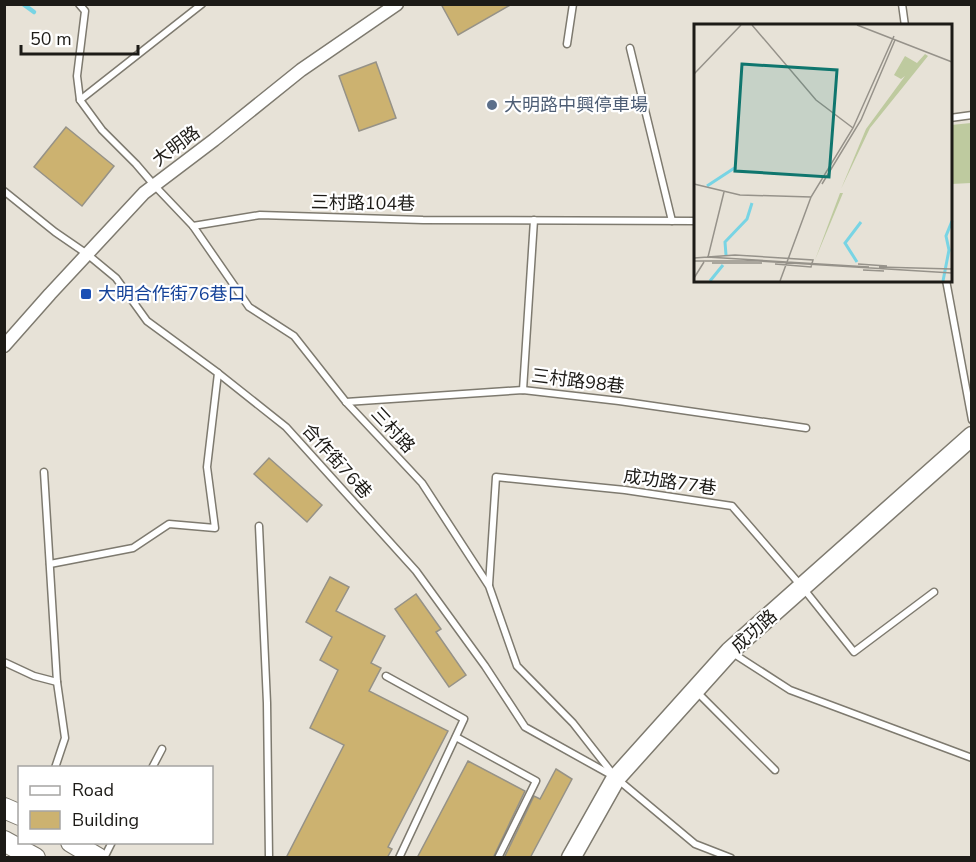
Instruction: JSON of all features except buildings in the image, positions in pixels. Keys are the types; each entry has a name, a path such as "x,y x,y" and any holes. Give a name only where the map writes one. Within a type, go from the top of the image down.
{"main road":[{"path":"4,808 18,814"},
{"path":"4,841 35,858"},
{"path":"73,844 98,858"}],"street":[{"name":"大明路","path":"4,346 87,254 154,185 301,70 397,4"},
{"name":"成功路","path":"571,858 616,778 730,651 972,436"}],"lane":[{"path":"79,4 85,11 77,76 80,100"},
{"path":"80,100 202,4"},
{"path":"567,44 573,4"},
{"path":"902,4 905,24"},
{"path":"630,48 672,221"},
{"name":"三村路","path":"80,100 102,130 193,226 249,307 294,336 346,402 422,483 489,586 517,666 573,723 616,778 695,844 731,858"},
{"path":"952,118 972,115"},
{"name":"合作街76巷","path":"4,191 116,278 147,321 286,427 416,571 485,666 525,727 616,778"},
{"name":"三村路104巷","path":"193,226 260,215 423,220 694,221"},
{"path":"523,390 534,220"},
{"path":"946,282 972,420"},
{"path":"50,564 133,548 169,524 215,528 207,467 218,373"},
{"name":"三村路98巷","path":"346,402 523,390 619,401 806,428"},
{"path":"44,472 57,682 65,738 56,766"},
{"name":"成功路77巷","path":"489,586 496,477 625,490 732,506 803,588 854,652 934,592"},
{"path":"259,526 267,702 269,858"},
{"path":"730,651 790,690 972,758"},
{"path":"4,662 34,676 57,682"},
{"path":"386,676 464,719 399,858"},
{"path":"694,690 775,770"},
{"path":"456,737 536,781 498,858"},
{"path":"153,766 162,749"},
{"path":"104,858 111,844"}],"green space":[{"path":"971,123 971,183 952,184 952,125"}],"waterway":[{"path":"23,4 34,12"}],"place":[{"name":"大明路中興停車場","path":"492,105"},
{"name":"大明合作街76巷口","path":"86,294"}]}
